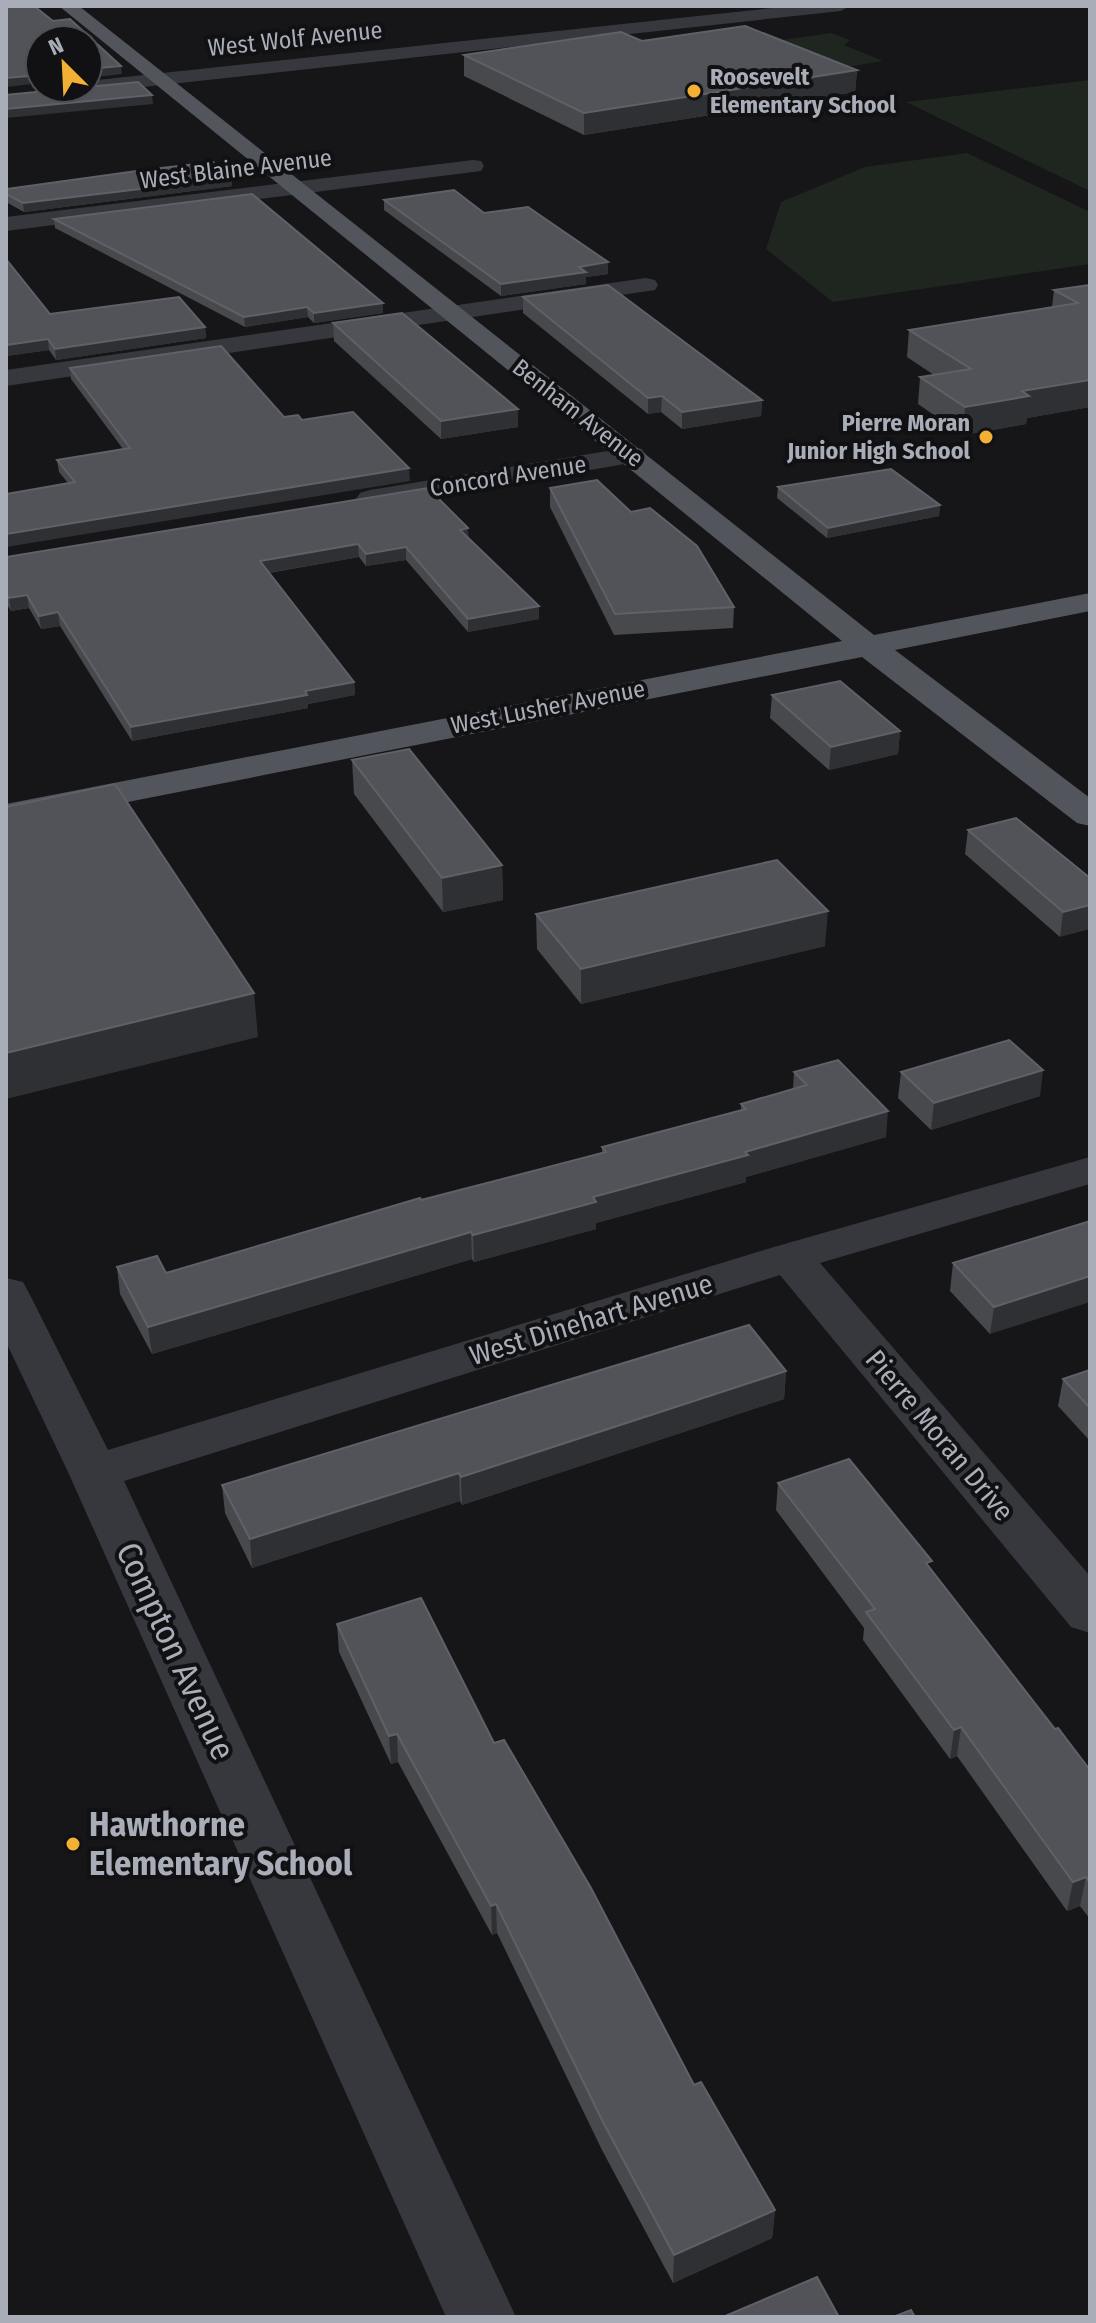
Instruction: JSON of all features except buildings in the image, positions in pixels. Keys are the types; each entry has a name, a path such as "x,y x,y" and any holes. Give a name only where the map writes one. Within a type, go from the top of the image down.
{"main road":[{"name":"Benham Avenue","path":"68,6 866,644 1090,815"},
{"name":"West Lusher Avenue","path":"6,815 1090,602"}],"street":[{"path":"713,6 737,17"},
{"name":"West Wolf Avenue","path":"104,85 841,6"},
{"name":"West Blaine Avenue","path":"6,224 473,166"},
{"path":"6,378 646,285"},
{"name":"Concord Avenue","path":"348,502 632,455"},
{"name":"West Dinehart Avenue","path":"94,1472 790,1257 1090,1170"},
{"name":"Pierre Moran Drive","path":"790,1257 1090,1613"},
{"name":"Compton Avenue","path":"6,1293 94,1472 481,2317"}],"shaded area":[{"path":"831,33 850,40 844,45 883,61 835,69 768,42"},
{"path":"1090,80 1090,191 906,102"},
{"path":"967,153 1090,212 1090,264 833,302 766,249 781,202 865,167"}],"place":[{"name":"Roosevelt Elementary School","path":"694,91"},
{"name":"Pierre Moran Junior High School","path":"986,437"},
{"name":"Hawthorne Elementary School","path":"73,1844"}]}
